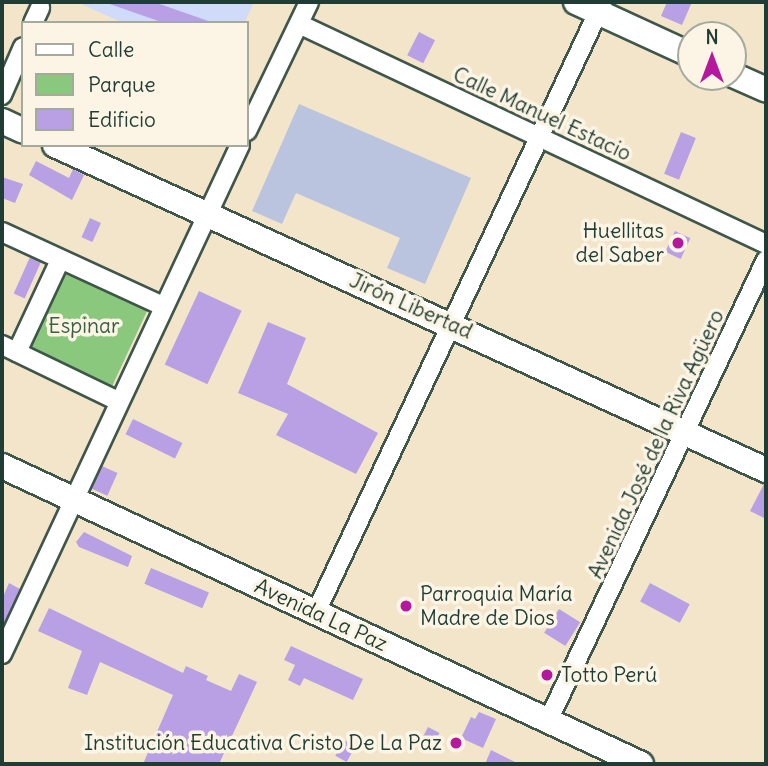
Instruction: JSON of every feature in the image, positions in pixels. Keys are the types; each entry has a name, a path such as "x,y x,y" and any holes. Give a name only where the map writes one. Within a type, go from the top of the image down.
{"street":[{"path":"248,129 309,2"},
{"path":"316,612 538,139 592,5 677,48"},
{"name":"Calle Manuel Estacio","path":"299,24 538,139 766,244"},
{"path":"2,94 21,51"},
{"path":"747,81 766,90"},
{"path":"2,121 21,130"},
{"name":"Jirón Libertad","path":"59,147 450,323 766,470"},
{"path":"2,654 239,147"},
{"path":"2,232 163,306"},
{"path":"60,260 9,349 118,401"},
{"name":"Avenida José de la Riva Agüero","path":"548,721 766,260"},
{"name":"Avenida La Paz","path":"2,466 641,764"}],"shaded area":[{"path":"77,2 254,2 245,21 119,21"},
{"path":"299,104 471,178 425,284 387,268 400,238 296,193 282,224 252,211"}],"green space":[{"name":"Espinar","path":"57,263 149,306 110,390 18,347"}],"building":[{"path":"104,2 154,2 208,21 158,21"},
{"path":"667,2 692,2 684,21 677,23 661,16"},
{"path":"419,32 435,40 423,63 407,55"},
{"path":"681,132 696,138 679,180 664,174"},
{"path":"36,161 69,178 73,169 84,175 72,200 29,175"},
{"path":"2,177 23,184 15,203 2,198"},
{"path":"90,218 101,223 92,242 81,237"},
{"name":"Huellitas del Saber","path":"675,231 690,238 681,259 665,252"},
{"path":"30,257 41,262 25,298 14,294"},
{"path":"199,291 242,311 207,384 165,364"},
{"path":"268,322 306,338 287,384 378,433 356,474 276,435 288,414 238,393"},
{"path":"133,419 182,443 175,458 126,434"},
{"path":"102,466 118,473 107,496 92,489"},
{"path":"764,484 766,485 766,519 750,511"},
{"path":"84,532 132,556 128,567 79,547 76,542"},
{"path":"151,568 209,593 202,608 144,584"},
{"path":"9,583 20,589 2,628 2,599"},
{"path":"650,583 690,604 680,623 640,602"},
{"path":"49,608 183,673 186,666 208,676 206,680 231,691 239,674 257,682 219,764 143,764 173,695 100,662 87,695 68,688 82,651 38,631"},
{"path":"559,609 580,622 565,646 544,633"},
{"path":"291,646 363,679 353,700 304,678 300,686 288,680 295,665 284,660"},
{"path":"479,712 496,719 483,748 461,738 471,717 475,719"},
{"path":"428,727 440,733 434,744 422,739"},
{"path":"344,740 355,746 347,762 335,756"},
{"path":"491,750 519,764 485,764"}],"place":[{"name":"Huellitas del Saber","path":"678,243"},
{"name":"Parroquia María Madre de Dios","path":"406,606"},
{"name":"Totto Perú","path":"547,675"},
{"name":"Institución Educativa Cristo De La Paz","path":"456,743"}]}
